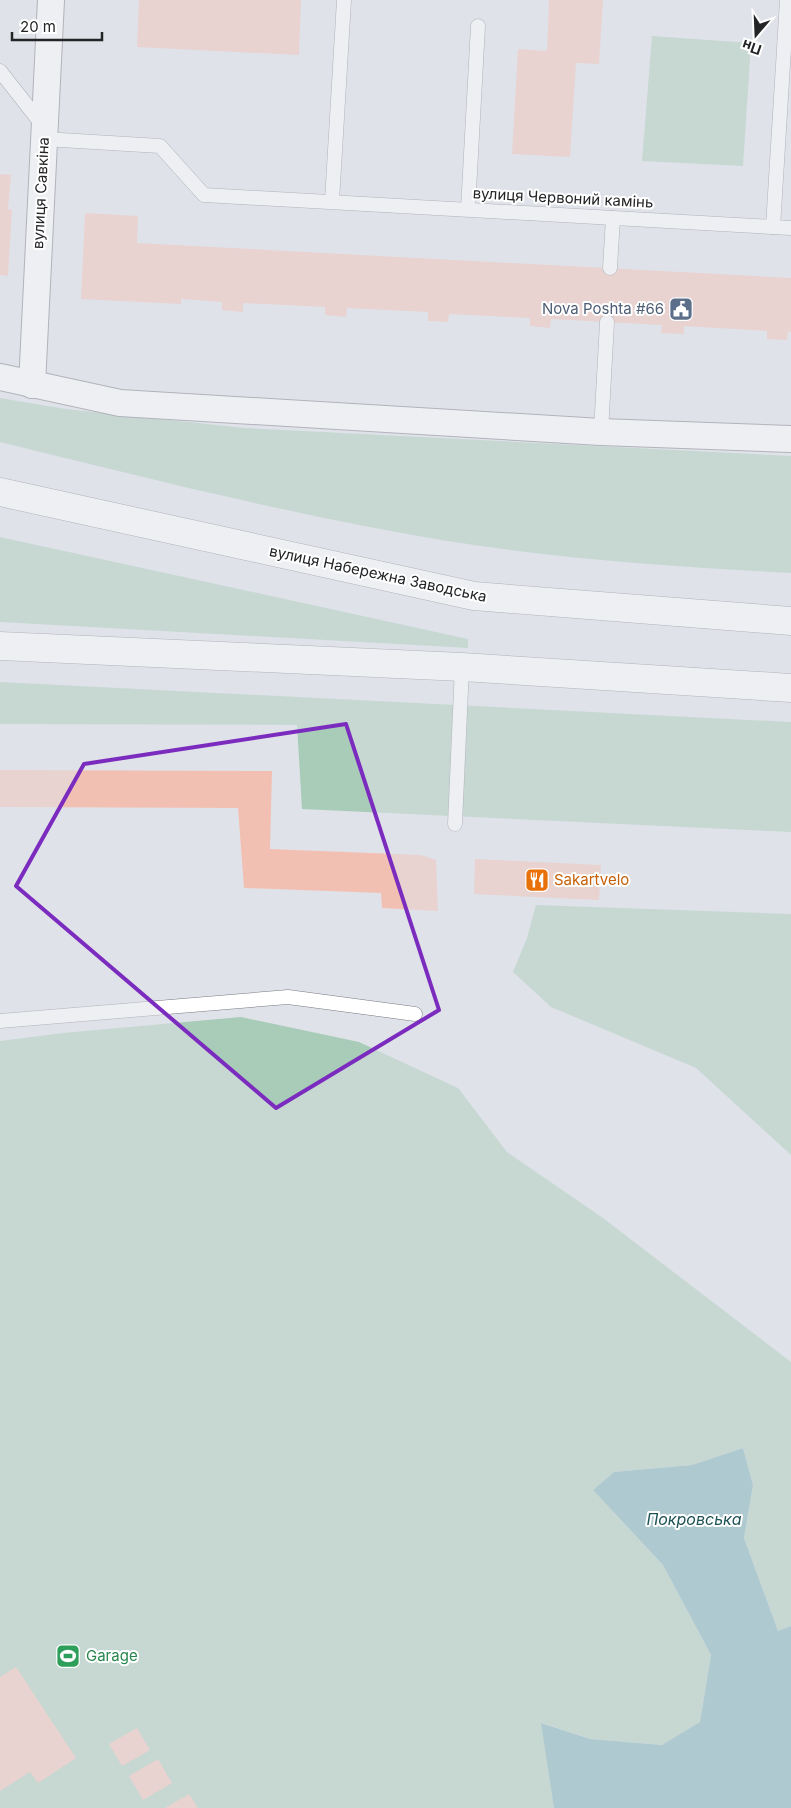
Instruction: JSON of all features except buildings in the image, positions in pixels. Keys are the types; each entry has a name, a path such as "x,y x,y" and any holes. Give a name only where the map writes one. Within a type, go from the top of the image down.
{"main road":[{"name":"вулиця Набережна Заводська","path":"0,492 474,596 791,621"},
{"path":"0,646 462,667 791,688"}],"street":[{"name":"вулиця Савкіна","path":"32,385 51,0"},
{"path":"0,377 120,403 601,432 791,440"}],"lane":[{"path":"332,201 344,0"},
{"path":"773,227 787,0"},
{"path":"468,209 478,26"},
{"path":"0,71 44,134"},
{"name":"вулиця Червоний камінь","path":"44,134 160,146 204,196 332,201 791,228"},
{"path":"610,268 613,218"},
{"path":"601,432 607,322"},
{"path":"455,824 462,667"},
{"path":"0,1021 288,997 415,1014"}],"highlighted area":[{"path":"346,724 439,1010 276,1108 16,886 84,764"}],"green space":[{"path":"652,36 751,43 743,166 642,161"},
{"path":"0,398 66,409 245,428 791,456 791,573 660,565 485,547 386,530 275,507 0,442"},
{"path":"0,537 468,639 468,648 0,622"},
{"path":"0,682 791,722 791,832 302,809 297,725 0,724"},
{"path":"536,905 791,914 791,1155 696,1068 551,1007 513,972 527,938"},
{"path":"241,1017 359,1042 458,1088 507,1152 603,1218 791,1362 791,1626 778,1631 744,1538 753,1485 743,1448 692,1465 614,1472 593,1490 663,1565 711,1655 700,1722 663,1745 590,1739 542,1723 554,1808 0,1808 0,1041 63,1033"}],"water":[{"name":"Покровська","path":"743,1448 753,1485 744,1538 778,1631 791,1626 791,1808 554,1808 541,1723 590,1739 662,1745 700,1722 711,1655 663,1565 593,1490 614,1472 692,1465"}],"place":[{"name":"Nova Poshta #66","path":"681,309"},
{"name":"Sakartvelo","path":"537,880"},
{"name":"Garage","path":"68,1656"}]}
